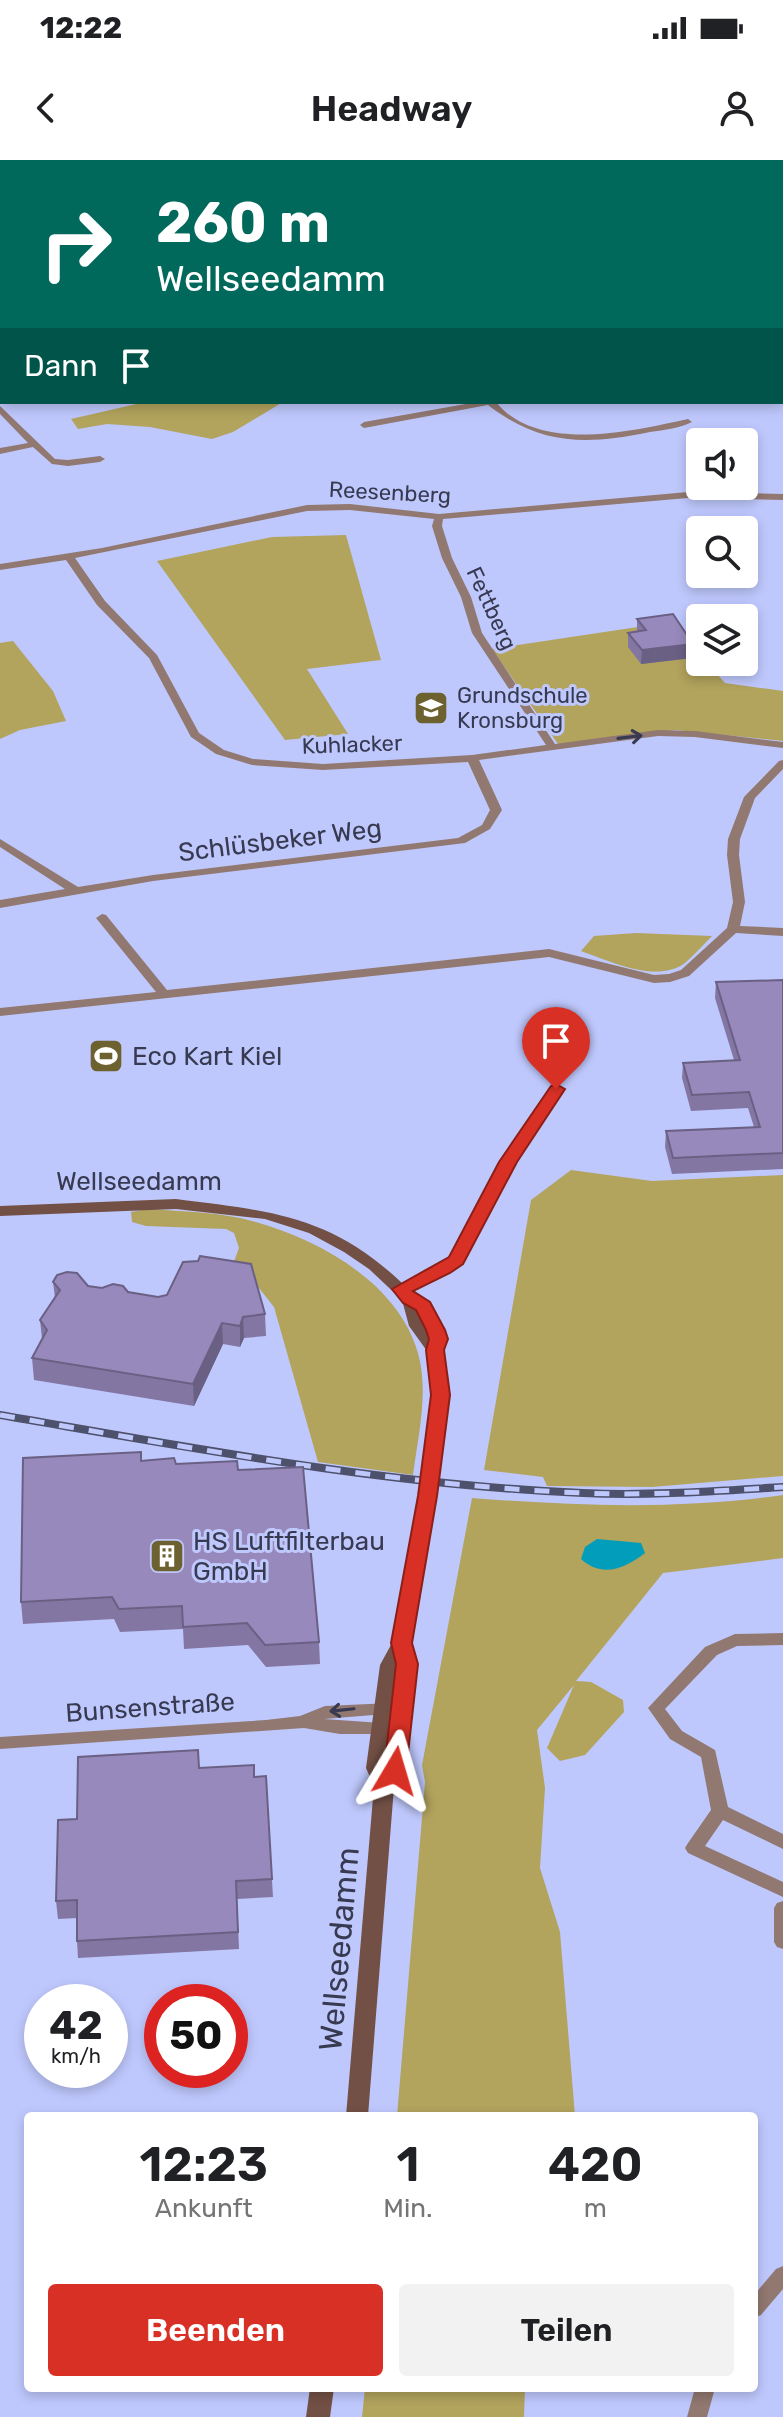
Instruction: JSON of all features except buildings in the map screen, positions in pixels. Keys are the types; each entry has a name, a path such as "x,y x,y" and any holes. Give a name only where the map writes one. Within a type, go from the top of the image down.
{"main road":[{"name":"Wellseedamm","path":"0,1211 152,1203 202,1205 294,1222 366,1259 406,1294 409,1310 425,1341 435,1350 440,1377 438,1416 401,1643 389,1665 391,1719 376,1768 384,1786 357,2112"},
{"path":"318,2417 321,2392"}],"street":[{"path":"364,425 480,404"},
{"path":"494,404 521,426 558,437 607,438 688,422"},
{"path":"0,409 52,461 68,463 100,459"},
{"path":"0,451 35,444"},
{"name":"Reesenberg","path":"0,567 69,557 307,508 350,507 439,517 688,495 783,497"},
{"name":"Fettberg","path":"439,517 437,526 447,558 466,597 477,633 553,748"},
{"name":"Kuhlacker","path":"69,557 101,603 153,657 195,735 220,752 252,762 323,767 472,758 677,732 783,745"},
{"name":"Schlüsbeker Weg","path":"0,904 74,890 251,865 461,841 486,827 496,810 472,758"},
{"path":"0,1012 549,953 654,979 670,978 685,973 733,929 739,902 734,839 750,797 783,763"},
{"path":"0,842 74,890"},
{"path":"102,918 164,994"},
{"path":"733,929 783,932"},
{"path":"406,1294 457,1260 508,1162 556,1089"},
{"path":"783,1639 735,1640 711,1651 656,1708 676,1735 709,1754 720,1811 694,1848 783,1890"},
{"name":"Bunsenstraße","path":"0,1743 303,1722 340,1728 391,1719"},
{"path":"720,1811 783,1842"},
{"path":"783,1908 783,1942"},
{"path":"758,2304 783,2275"},
{"path":"697,2417 704,2392"}],"shaded area":[{"path":"136,404 280,404 233,432 212,439 150,427 107,424 78,429 71,419"},
{"path":"346,535 381,660 307,669 348,734 285,740 157,561 272,537"},
{"path":"671,622 686,639 686,676 719,676 725,683 783,691 783,741 676,730 558,744 492,649"},
{"path":"13,641 53,691 66,721 20,730 0,739 0,643"},
{"path":"636,933 712,936 685,963 661,971 633,969 581,951 594,936"},
{"path":"571,1170 652,1181 783,1175 783,1476 652,1487 547,1486 543,1477 484,1470 531,1200"},
{"path":"149,1209 217,1214 267,1225 322,1248 371,1282 391,1303 407,1327 418,1353 423,1398 413,1475 318,1462 274,1307 255,1283 228,1278 239,1248 234,1233 226,1229 146,1226 132,1222 131,1212"},
{"path":"783,1495 783,1558 663,1573 576,1681 591,1682 623,1700 624,1712 585,1755 560,1761 547,1748 574,1685 537,1730 545,1788 540,1868 560,1932 575,2112 397,2112 425,1782 422,1765 472,1498 628,1505 745,1500"},
{"path":"365,2392 525,2392 524,2417 362,2417"}],"water":[{"path":"597,1539 641,1543 645,1553 621,1567 597,1568 581,1559 585,1547"}],"railway":[{"path":"0,1415 363,1474 510,1489 608,1494 783,1487"}],"place":[{"name":"Grundschule Kronsburg","path":"431,708"},
{"name":"Eco Kart Kiel","path":"106,1056"},
{"name":"HS Luftfilterbau GmbH","path":"167,1556"}],"route":[{"path":"395,1771 407,1664 401,1643 428,1496 441,1395 435,1350 439,1339 423,1306 410,1299 401,1289 444,1269 461,1255 508,1162 556,1089"}]}
